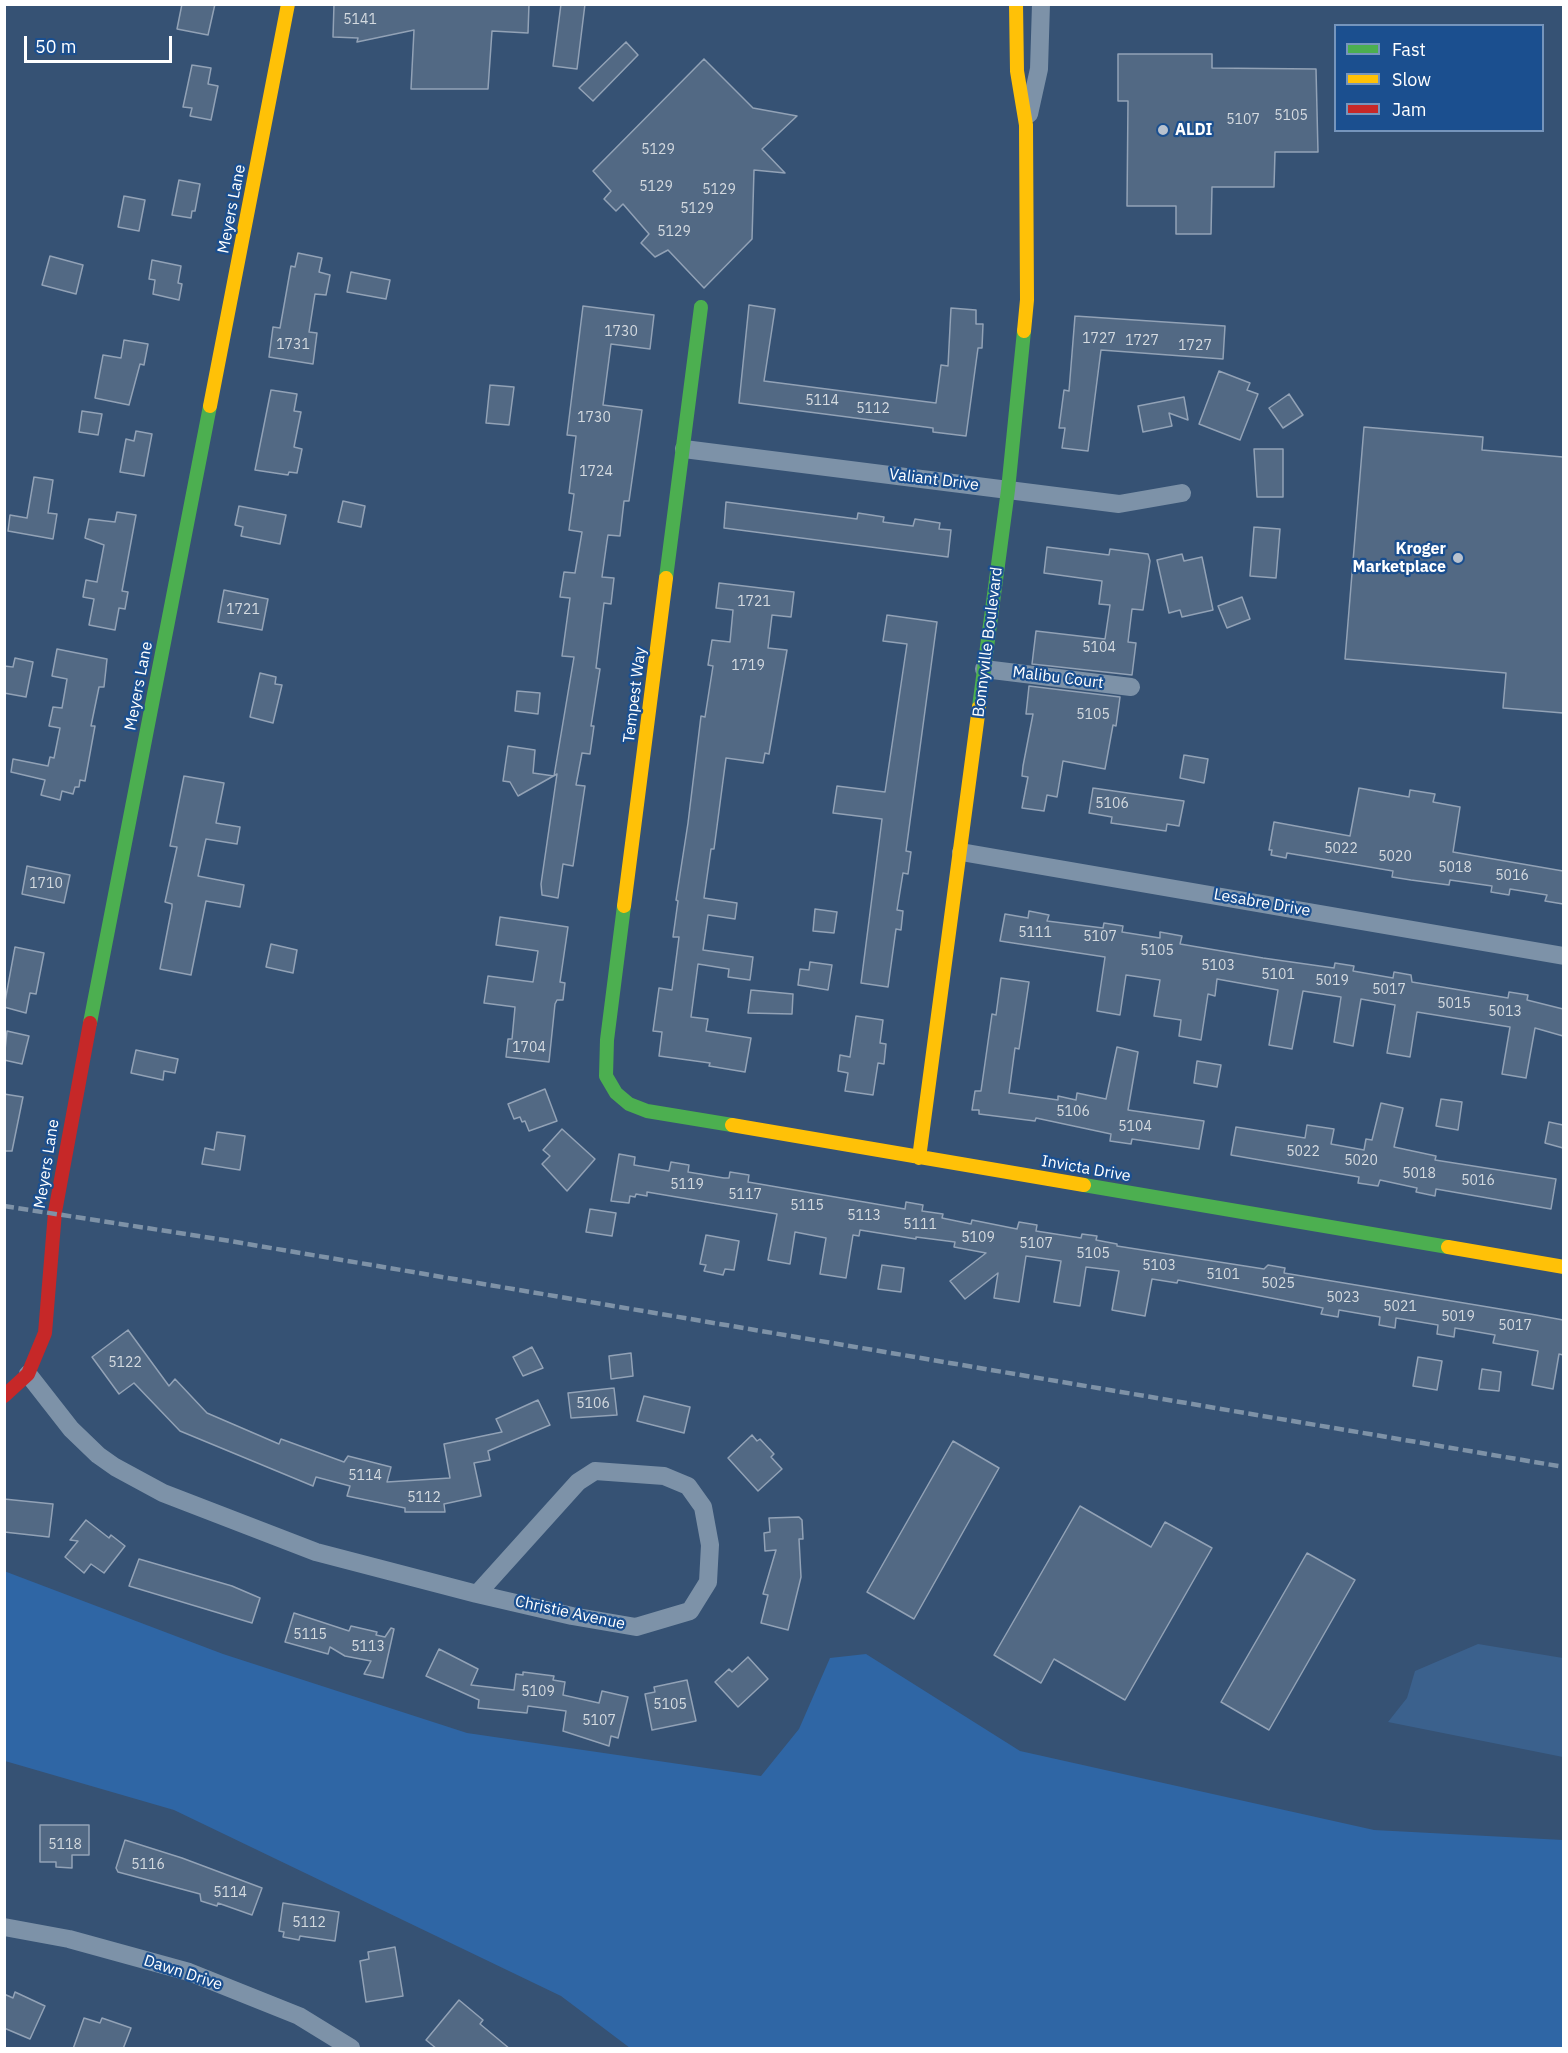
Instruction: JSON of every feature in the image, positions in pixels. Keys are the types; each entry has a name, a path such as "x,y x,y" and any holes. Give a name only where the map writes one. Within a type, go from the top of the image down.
{"street":[{"name":"Meyers Lane","path":"28,1374 45,1334 55,1212 66,1145 288,4"},
{"name":"Bonnyville Boulevard","path":"919,1158 1008,489 1027,300 1026,125 1017,71 1016,4"},
{"name":"Bonnyville Boulevard","path":"1026,125 1038,69 1041,4"},
{"name":"Tempest Way","path":"611,1086 605,1066 607,1040 701,307"},
{"name":"Valiant Drive","path":"684,449 1119,504 1182,494"},
{"name":"Malibu Court","path":"984,669 1131,687"},
{"name":"Lesabre Drive","path":"960,852 1563,956"},
{"name":"Invicta Drive","path":"611,1086 629,1104 647,1111 1563,1267"},
{"path":"4,1396 28,1374"},
{"name":"Christie Avenue","path":"28,1374 71,1429 98,1455 135,1479 316,1552 477,1594 636,1628 690,1611 708,1582 710,1545 703,1507 688,1486 664,1476 595,1471 578,1482 477,1594"},
{"name":"Dawn Drive","path":"4,1927 69,1939 189,1972 299,2016 351,2049"}],"shaded area":[{"path":"4,1571 223,1654 467,1733 761,1776 799,1729 830,1658 866,1654 1020,1751 1374,1830 1563,1840 1563,2048 630,2048 561,1996 174,1810 5,1761"},
{"path":"1478,1644 1563,1658 1563,1757 1388,1722 1407,1698 1415,1671"}],"building":[{"path":"182,4 215,4 208,35 177,29"},
{"path":"334,4 529,4 528,33 492,31 488,89 411,89 414,30 357,42 358,38 333,37"},
{"path":"561,4 585,4 577,69 553,66"},
{"path":"626,42 638,55 593,101 579,88"},
{"path":"1118,54 1212,54 1212,68 1316,69 1318,152 1275,152 1274,187 1212,187 1211,234 1176,234 1176,206 1127,206 1128,101 1118,101"},
{"path":"704,59 753,108 797,116 762,149 785,173 754,170 752,239 704,288 668,250 655,257 641,243 649,234 623,204 616,211 604,199 611,191 593,171"},
{"path":"192,65 211,68 208,84 218,86 211,120 190,116 192,108 183,107"},
{"path":"179,180 200,184 195,211 192,211 191,218 172,215"},
{"path":"124,196 145,200 139,231 118,227"},
{"path":"298,253 322,258 319,272 330,275 326,295 315,294 309,332 317,333 313,364 269,357 273,327 280,328 291,266 295,267"},
{"path":"50,256 83,265 76,294 42,285"},
{"path":"152,260 181,266 178,283 182,284 179,300 153,294 155,280 149,279"},
{"path":"351,272 390,280 386,299 347,292"},
{"path":"749,305 775,309 764,381 936,403 941,365 948,366 951,308 976,310 976,324 983,324 982,348 978,348 966,436 933,432 933,428 739,403"},
{"path":"583,306 654,315 650,349 611,344 603,405 642,410 629,501 624,501 620,536 608,535 602,577 614,578 611,604 604,603 596,668 600,669 591,726 594,726 590,754 582,753 576,785 585,786 573,866 563,864 558,898 542,895 541,884 557,774 554,776 574,657 562,656 570,598 560,597 564,572 575,573 582,532 569,530 574,494 569,493 576,436 567,435"},
{"path":"1075,316 1225,326 1223,359 1101,350 1088,451 1062,448 1065,428 1059,428 1064,390 1069,391"},
{"path":"124,340 148,344 144,365 140,364 129,405 95,398 103,355 121,358"},
{"path":"1219,371 1250,383 1247,390 1258,394 1240,440 1199,424"},
{"path":"490,385 514,387 509,425 486,423"},
{"path":"271,390 297,394 294,411 301,412 294,447 302,449 297,473 289,472 288,475 255,470"},
{"path":"1289,394 1303,415 1283,428 1269,408"},
{"path":"1184,397 1188,420 1169,413 1172,426 1143,432 1138,406"},
{"path":"82,411 102,414 98,435 79,432"},
{"name":"Kroger Marketplace","path":"1364,427 1483,437 1482,450 1563,457 1563,713 1503,708 1506,673 1345,659"},
{"path":"136,431 152,434 144,476 120,472 126,439 134,441"},
{"path":"1254,449 1283,449 1283,497 1257,497"},
{"path":"34,477 53,480 48,513 57,514 53,539 8,531 10,515 27,518"},
{"path":"343,501 365,506 361,527 338,522"},
{"path":"726,502 857,519 858,513 884,517 883,522 913,526 915,519 940,523 939,529 951,530 948,557 724,528"},
{"path":"239,506 286,515 280,544 241,536 243,527 235,525"},
{"path":"117,512 136,515 122,591 128,592 125,609 119,608 115,630 89,625 94,599 83,597 86,580 97,582 104,545 85,538 89,519 115,522"},
{"path":"1254,527 1280,529 1276,578 1250,576"},
{"path":"1047,547 1109,555 1110,549 1148,554 1150,561 1143,610 1132,609 1128,642 1136,643 1132,675 1032,664 1036,631 1105,639 1110,605 1099,604 1102,581 1044,573"},
{"path":"1182,554 1184,561 1202,557 1213,610 1182,617 1180,610 1169,613 1157,560"},
{"path":"719,583 794,592 791,617 772,615 768,648 787,650 769,754 765,753 763,763 726,758 714,849 711,849 704,898 737,903 735,919 708,915 703,950 753,957 750,980 728,977 729,969 698,964 691,1017 708,1019 706,1031 751,1038 745,1072 709,1066 710,1063 659,1056 662,1032 653,1031 659,988 672,990 679,937 673,937 678,901 676,900 701,716 705,717 713,666 708,665 712,640 730,642 733,610 716,608"},
{"path":"224,590 268,599 262,630 218,622"},
{"path":"1242,597 1250,619 1227,628 1218,606"},
{"path":"887,615 937,622 906,851 911,852 908,874 903,873 897,910 903,911 901,930 896,929 888,987 861,983 882,819 833,813 837,786 885,792 907,644 883,641"},
{"path":"57,649 107,659 104,687 99,687 91,726 95,726 85,781 80,780 79,787 75,787 73,794 62,791 60,800 41,795 45,780 11,772 13,759 48,766 50,757 54,758 60,728 49,726 53,707 62,708 67,679 52,676"},
{"path":"15,658 33,662 26,697 4,693 4,666 13,667"},
{"path":"260,673 276,677 275,684 282,685 273,723 250,717"},
{"path":"1029,686 1120,697 1116,726 1113,725 1105,769 1063,761 1057,797 1047,795 1044,811 1022,808 1028,777 1022,776 1023,766 1033,714 1026,714"},
{"path":"517,691 540,693 538,714 515,711"},
{"path":"508,746 535,750 533,773 554,776 518,796 510,782 503,781"},
{"path":"1184,755 1208,759 1204,783 1180,778"},
{"path":"184,776 224,783 216,823 240,827 237,844 206,839 198,876 244,885 240,907 206,901 191,975 160,969 172,907 172,904 165,902 177,847 170,846"},
{"path":"1093,788 1184,801 1179,826 1167,824 1166,831 1111,823 1112,817 1089,813"},
{"path":"1359,788 1409,797 1410,790 1435,794 1433,802 1460,807 1453,852 1563,871 1563,904 1545,901 1547,895 1510,889 1509,895 1491,892 1492,886 1450,880 1449,885 1411,880 1392,877 1393,871 1287,853 1286,858 1271,855 1272,850 1269,850 1274,822 1350,836"},
{"path":"27,866 70,875 64,903 22,894"},
{"path":"815,909 837,912 834,933 813,931"},
{"path":"1029,911 1049,915 1047,921 1103,928 1104,923 1123,926 1122,932 1160,938 1160,932 1182,936 1180,944 1263,958 1334,968 1335,963 1354,966 1353,971 1393,978 1394,972 1411,975 1412,982 1508,998 1509,992 1528,995 1527,1000 1563,1009 1563,1036 1535,1028 1526,1078 1502,1074 1510,1027 1417,1012 1410,1057 1387,1053 1395,1005 1361,999 1353,1046 1334,1042 1341,997 1303,991 1292,1049 1269,1045 1278,990 1217,979 1215,996 1208,994 1201,1040 1179,1036 1181,1020 1154,1016 1160,980 1126,975 1120,1015 1097,1011 1105,957 1000,941 1005,914 1028,918"},
{"path":"500,917 568,927 560,982 565,983 563,1000 557,1000 555,1004 549,1062 506,1057 508,1039 512,1039 515,1007 484,1003 488,976 533,982 538,951 496,945"},
{"path":"271,944 297,950 293,973 266,967"},
{"path":"15,947 44,953 36,994 30,993 26,1013 4,1007"},
{"path":"810,962 832,965 828,990 798,985 800,969 809,970"},
{"path":"1001,978 1029,982 1019,1049 1015,1048 1009,1093 1058,1100 1058,1096 1076,1100 1077,1093 1106,1099 1117,1047 1138,1052 1128,1110 1204,1121 1199,1149 1132,1139 1131,1144 1110,1141 1111,1134 1036,1118 1035,1121 979,1114 979,1110 972,1110 975,1091 981,1091 992,1014 996,1015"},
{"path":"751,990 793,994 792,1014 748,1013"},
{"path":"856,1016 883,1020 880,1043 886,1044 884,1064 878,1063 873,1095 845,1091 848,1073 838,1071 840,1055 850,1057"},
{"path":"7,1031 29,1036 22,1064 4,1060"},
{"path":"136,1050 178,1059 175,1073 164,1071 163,1080 131,1073"},
{"path":"1197,1061 1221,1065 1217,1087 1194,1083"},
{"path":"545,1089 557,1121 529,1131 525,1121 522,1122 520,1117 514,1119 508,1104"},
{"path":"4,1094 23,1097 12,1151 4,1151"},
{"path":"1441,1099 1462,1102 1458,1130 1436,1126"},
{"path":"1381,1103 1403,1108 1394,1147 1436,1156 1435,1160 1556,1179 1551,1209 1436,1189 1435,1196 1416,1192 1417,1188 1380,1180 1378,1186 1358,1183 1359,1177 1231,1155 1236,1127 1305,1138 1307,1125 1334,1129 1331,1144 1364,1150 1366,1139 1372,1140"},
{"path":"1549,1122 1563,1125 1563,1148 1545,1143"},
{"path":"562,1129 595,1159 567,1191 542,1164 550,1156 543,1150"},
{"path":"217,1132 245,1136 240,1170 202,1164 205,1148 214,1150"},
{"path":"619,1154 635,1157 634,1165 669,1171 671,1162 689,1165 688,1172 724,1178 729,1178 730,1172 749,1175 748,1182 905,1209 906,1202 923,1205 922,1211 943,1214 942,1218 971,1224 972,1220 1017,1229 1019,1222 1037,1225 1036,1231 1081,1238 1082,1234 1097,1236 1096,1240 1117,1244 1117,1246 1264,1269 1268,1265 1285,1268 1284,1273 1563,1320 1563,1355 1559,1354 1553,1389 1532,1385 1538,1351 1493,1343 1495,1335 1455,1328 1454,1337 1437,1334 1438,1325 1396,1318 1395,1328 1379,1325 1380,1317 1339,1310 1338,1317 1321,1314 1323,1308 1178,1280 1177,1283 1152,1279 1145,1316 1112,1310 1119,1271 1086,1267 1080,1306 1054,1302 1061,1261 1026,1256 1019,1302 994,1298 998,1273 965,1299 950,1281 986,1253 954,1247 955,1242 916,1237 916,1239 860,1230 859,1236 853,1235 846,1278 820,1274 826,1238 795,1232 790,1264 768,1260 777,1214 647,1192 647,1196 636,1194 635,1197 630,1196 629,1203 611,1201"},
{"path":"590,1209 616,1213 612,1236 586,1232"},
{"path":"706,1235 739,1241 734,1270 725,1269 723,1275 704,1271 706,1265 700,1264"},
{"path":"882,1265 904,1268 901,1292 878,1289"},
{"path":"128,1330 169,1386 175,1379 207,1413 279,1444 281,1439 344,1462 348,1456 391,1467 387,1482 450,1478 444,1444 502,1432 496,1419 538,1400 550,1425 488,1451 490,1460 474,1463 481,1496 444,1504 445,1512 405,1512 405,1508 347,1496 350,1486 316,1477 313,1486 180,1431 134,1383 119,1394 92,1357"},
{"path":"532,1347 543,1368 523,1376 513,1357"},
{"path":"631,1353 633,1376 611,1379 609,1356"},
{"path":"1418,1357 1442,1361 1437,1390 1413,1386"},
{"path":"1482,1369 1501,1372 1499,1391 1479,1389"},
{"path":"614,1388 617,1415 571,1418 568,1393"},
{"path":"644,1396 690,1407 684,1433 637,1421"},
{"path":"752,1435 757,1441 760,1439 774,1454 771,1457 782,1469 758,1491 728,1458"},
{"path":"953,1441 999,1468 914,1619 867,1592"},
{"path":"4,1499 53,1504 49,1537 4,1532"},
{"path":"1080,1506 1151,1547 1165,1522 1212,1548 1125,1700 1054,1659 1041,1683 994,1655"},
{"path":"799,1517 802,1520 803,1539 799,1539 801,1577 788,1630 761,1623 768,1595 763,1594 776,1550 765,1551 764,1533 770,1532 769,1518"},
{"path":"86,1520 109,1538 111,1535 125,1546 104,1573 91,1564 84,1573 65,1557 78,1541 70,1540"},
{"path":"1307,1553 1355,1580 1269,1730 1221,1702"},
{"path":"139,1559 232,1586 260,1598 252,1623 129,1586"},
{"path":"294,1613 349,1631 351,1626 377,1632 376,1635 385,1637 391,1628 394,1629 383,1678 364,1674 371,1661 345,1656 330,1647 328,1654 285,1642"},
{"path":"439,1649 478,1669 471,1685 514,1690 516,1674 523,1675 523,1672 554,1676 553,1680 565,1682 563,1695 599,1703 602,1691 628,1697 618,1738 611,1736 609,1746 563,1731 566,1711 528,1706 527,1713 478,1708 479,1700 426,1676"},
{"path":"748,1657 768,1679 738,1707 715,1682 729,1669 732,1672"},
{"path":"687,1680 696,1721 652,1730 645,1694 655,1692 654,1687"},
{"path":"40,1825 89,1825 89,1855 72,1855 72,1868 56,1867 56,1862 40,1862"},
{"path":"125,1840 182,1858 262,1888 252,1915 218,1903 217,1906 201,1901 200,1894 118,1872 116,1868"},
{"path":"283,1903 339,1912 335,1941 300,1936 299,1940 283,1937 284,1932 279,1931"},
{"path":"395,1947 403,1996 366,2002 360,1961 369,1959 368,1952"},
{"path":"15,1992 45,2006 30,2039 4,2028 4,1994 13,1998"},
{"path":"459,2000 483,2020 480,2024 510,2049 437,2049 426,2040"},
{"path":"84,2018 100,2023 102,2018 131,2028 123,2049 73,2049"}],"railway":[{"path":"4,1206 218,1239 1564,1467"}],"traffic: fast":[{"path":"666,578 701,307"},
{"path":"979,707 1008,490 1024,331"},
{"path":"90,1023 210,406"},
{"path":"624,906 607,1040 606,1076 616,1093 629,1104 647,1111 732,1125"},
{"path":"1084,1185 1448,1247"}],"traffic: slow":[{"path":"210,406 288,4"},
{"path":"1016,4 1017,71 1026,125 1027,300 1024,331"},
{"path":"624,906 666,578"},
{"path":"919,1158 979,707"},
{"path":"732,1125 1084,1185"},
{"path":"1448,1247 1564,1267"}],"traffic: jam":[{"path":"4,1396 28,1374 45,1333 55,1212 90,1023"}],"place":[{"name":"ALDI","path":"1163,130"},
{"name":"Kroger Marketplace","path":"1458,558"}]}
